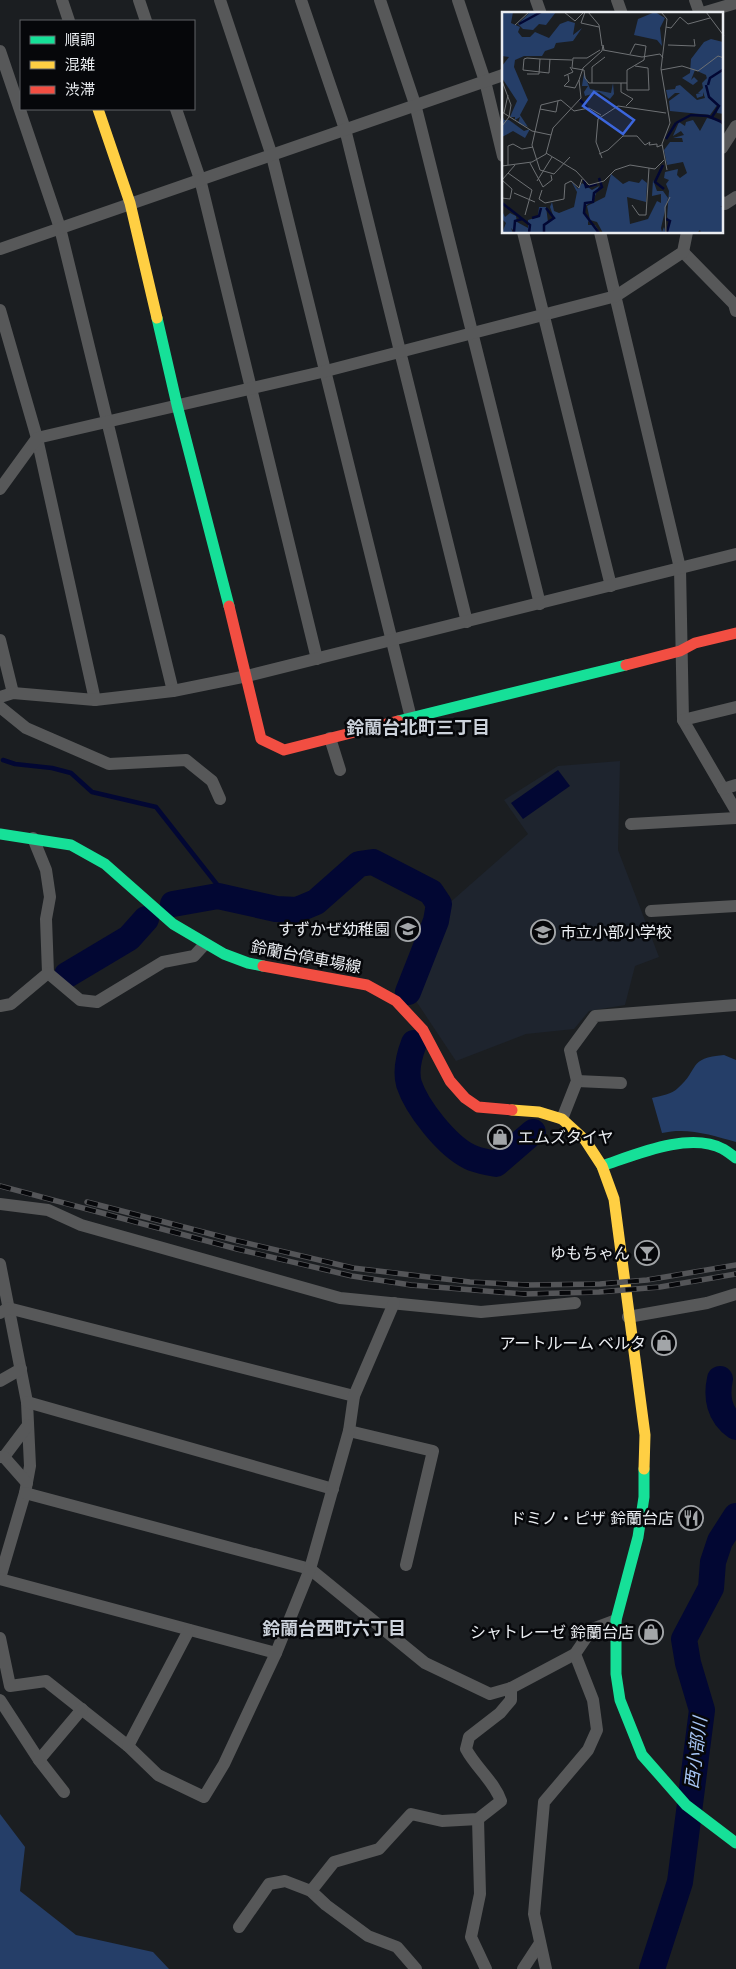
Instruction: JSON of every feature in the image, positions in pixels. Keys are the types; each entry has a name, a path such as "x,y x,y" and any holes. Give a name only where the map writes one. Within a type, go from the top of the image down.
{"street":[{"path":"62,0 69,20"},
{"path":"139,0 146,20"},
{"path":"220,0 272,156 411,718"},
{"path":"301,0 345,130 467,622"},
{"path":"380,0 415,104 540,604"},
{"path":"458,0 485,81 502,148"},
{"path":"536,0 540,12"},
{"path":"617,0 621,12"},
{"path":"695,0 699,12"},
{"path":"707,12 736,3"},
{"path":"0,51 60,228 174,691"},
{"path":"0,249 200,179 272,156 415,104 502,76"},
{"path":"98,110 130,203 261,739 284,750 680,651 695,643 736,632"},
{"path":"176,110 200,179 317,659"},
{"path":"724,145 736,126"},
{"path":"724,203 736,196"},
{"path":"523,234 611,586"},
{"path":"600,234 680,568 680,651 683,720 736,811"},
{"path":"0,489 37,438 326,371 616,296 683,252 687,234"},
{"path":"683,252 735,306"},
{"path":"0,310 37,438 95,700"},
{"path":"0,697 13,693 95,700 174,691 317,659 736,554"},
{"path":"0,640 13,693"},
{"path":"0,707 26,728 109,764 186,760 212,781 220,799"},
{"path":"683,720 736,707"},
{"path":"330,738 340,770"},
{"path":"723,789 736,785"},
{"path":"631,824 736,818"},
{"name":"鈴蘭台停車場線","path":"0,834 71,845 105,864 174,924 205,944 248,964 367,985 396,1002 423,1030 450,1081 465,1098 478,1107 538,1112 562,1119 585,1140 602,1166 614,1199 645,1435 644,1497 638,1537 616,1620 616,1674 620,1700 642,1755 686,1805 736,1843"},
{"path":"34,838 46,870 50,897 46,919 48,973 80,1000 96,1002 163,962 194,956 205,944"},
{"path":"650,911 736,906"},
{"path":"0,1006 11,1004 48,973"},
{"path":"562,1119 577,1081 570,1050 595,1016 736,1005"},
{"path":"577,1081 621,1083"},
{"path":"602,1166 676,1142 707,1143 730,1152 736,1158"},
{"path":"0,1204 48,1210 80,1225 340,1298 481,1312 575,1303"},
{"path":"0,1264 4,1311 27,1402 30,1466 26,1488 0,1578 276,1653"},
{"path":"628,1317 708,1303 736,1294"},
{"path":"0,1638 10,1686 46,1681 128,1746 158,1776 204,1797 224,1764 276,1653 310,1569 349,1431 354,1396 394,1304"},
{"path":"4,1311 354,1396"},
{"path":"0,1381 20,1370"},
{"path":"27,1402 333,1489"},
{"path":"28,1425 2,1457 26,1488 310,1569 425,1663 490,1694 511,1688 575,1654 592,1629 616,1620"},
{"path":"349,1431 433,1450 406,1565"},
{"path":"128,1746 189,1630"},
{"path":"546,1969 534,1914 544,1802 588,1750 597,1730 592,1700 575,1654"},
{"path":"311,1891 334,1862 379,1849 411,1814 442,1821 478,1819 501,1801 498,1790 473,1762 466,1749 469,1737 500,1713 511,1700 511,1688"},
{"path":"0,1700 39,1760 64,1792"},
{"path":"39,1760 82,1709"},
{"path":"478,1819 480,1894 471,1937 486,1969"},
{"path":"239,1927 270,1884 285,1881 311,1891 326,1905 368,1936 397,1947 416,1969"},
{"path":"523,1969 540,1943"}],"shaded area":[{"name":"市立小部小学校","path":"620,761 618,850 659,957 635,966 625,1005 589,1011 574,1029 526,1034 456,1061 412,995 446,906 528,834 504,800 558,766"},
{"path":"558,770 570,786 523,819 511,803"},
{"path":"724,1055 736,1060 736,1142 709,1134 690,1131 662,1133 652,1098 676,1090 695,1066 704,1059"},
{"path":"0,1814 25,1847 20,1891 76,1935 153,1952 169,1969 0,1969"}],"waterway":[{"path":"3,760 15,764 52,768 71,773 92,792 156,807 219,887 235,900"},
{"path":"173,904 218,896 276,909 297,910 316,902 359,864 373,862 431,892 439,904 436,921 408,992"},
{"path":"67,975 129,938 146,919"},
{"path":"414,1043 409,1058 407,1074 413,1094 434,1125 461,1152 473,1158 496,1164 533,1132"},
{"name":"西小部川","path":"720,1379 718,1392 720,1405 726,1417 736,1427"},
{"name":"西小部川","path":"652,1969 680,1882 702,1710 688,1663 684,1639 711,1588 713,1562 720,1541 736,1516"}],"railway":[{"path":"0,1186 237,1249 352,1276 411,1285 524,1294 599,1292 660,1287 736,1274"},
{"path":"87,1202 353,1268 470,1282 527,1285 600,1284 647,1280 736,1265"}],"traffic: fast":[{"path":"157,318 177,405 229,606"},
{"path":"398,721 626,665"},
{"path":"0,834 71,845 105,864 173,924 224,954 248,963 263,966"},
{"path":"602,1166 646,1151 678,1144 694,1143 709,1144 723,1149 736,1158"},
{"path":"644,1469 644,1497 638,1537 616,1620 616,1674 620,1700 642,1755 686,1805 736,1843"}],"traffic: slow":[{"path":"98,110 130,203 157,318"},
{"path":"512,1110 539,1112 562,1119 585,1140 602,1166 614,1199 645,1435 644,1469"}],"traffic: jam":[{"path":"229,606 261,739 284,750 398,721"},
{"path":"626,665 680,651 695,643 736,633"},
{"path":"263,966 367,985 396,1001 423,1030 450,1081 465,1098 478,1107 512,1110"}],"place":[{"name":"すずかぜ幼稚園","path":"408,929"},
{"name":"市立小部小学校","path":"543,932"},
{"name":"エムズタイヤ","path":"500,1137"},
{"name":"ゆもちゃん","path":"647,1253"},
{"name":"アートルーム ベルタ","path":"664,1343"},
{"name":"ドミノ・ピザ 鈴蘭台店","path":"691,1518"},
{"name":"シャトレーゼ 鈴蘭台店","path":"651,1632"}],"district":[{"name":"鈴蘭台北町三丁目","path":"418,728"},
{"name":"鈴蘭台西町六丁目","path":"334,1629"}]}
